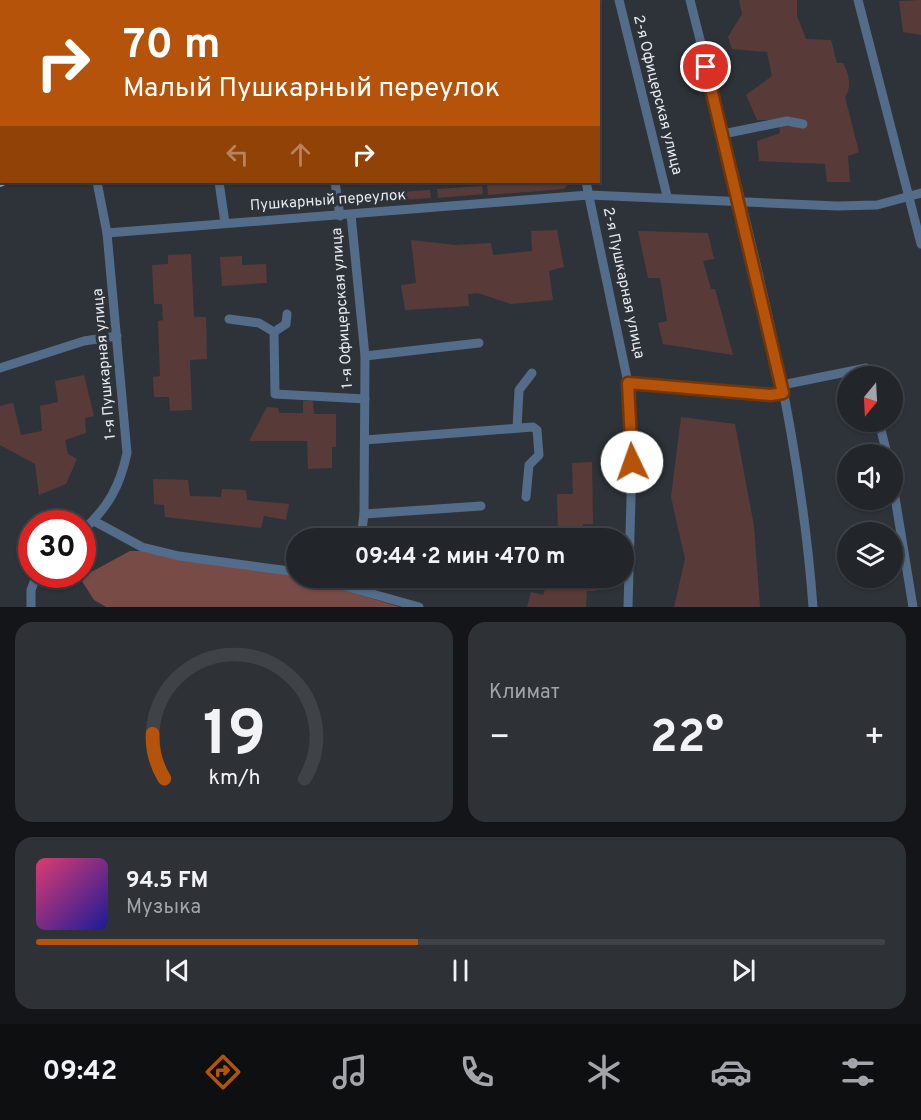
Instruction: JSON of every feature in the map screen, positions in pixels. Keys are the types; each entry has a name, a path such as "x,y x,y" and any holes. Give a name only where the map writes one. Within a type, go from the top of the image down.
{"street":[{"name":"2-я Офицерская улица","path":"619,0 667,196"},
{"path":"690,0 740,201 782,389 808,541 813,607"},
{"path":"858,0 921,244"},
{"path":"723,134 788,121 803,124"},
{"name":"1-я Пушкарная улица","path":"96,519 109,503 119,485 127,453 107,232 97,183"},
{"path":"219,183 225,223"},
{"name":"1-я Офицерская улица","path":"335,183 339,216"},
{"name":"2-я Пушкарная улица","path":"586,183 628,383 632,462 628,607"},
{"name":"Пушкарный переулок","path":"107,232 590,195 667,196 822,205 877,205 921,193"},
{"name":"1-я Офицерская улица","path":"351,215 365,356 362,528"},
{"path":"229,319 259,323 274,332 286,324 286,315"},
{"name":"1-я Офицерская улица","path":"274,332 275,394 365,399"},
{"path":"0,368 84,341 117,336"},
{"path":"365,356 479,343"},
{"path":"517,428 519,390 532,373"},
{"path":"628,383 771,395 782,389 837,378"},
{"path":"365,440 533,427 537,430 539,455 530,465 526,497"},
{"path":"364,514 481,506"},
{"path":"897,510 913,607"},
{"path":"96,522 142,547 179,556 286,571"},
{"path":"31,607 32,588"},
{"path":"367,588 419,607"}],"shaded area":[{"path":"739,0 797,0 797,16 806,39 831,40 837,63 843,63 847,71 849,84 845,97 859,152 848,156 850,182 827,182 825,164 759,161 757,141 780,133 778,120 757,120 746,95 772,76 767,52 732,49 728,37 742,14"},
{"path":"921,0 921,35 903,32 899,1"},
{"path":"569,183 564,189 488,195 487,185"},
{"path":"482,186 483,194 438,198 437,189"},
{"path":"430,190 431,198 347,203 341,196"},
{"path":"557,230 564,267 549,271 553,300 511,304 478,293 468,294 469,306 405,310 401,285 416,283 411,240 456,245 491,243 493,255 532,251 531,231"},
{"path":"638,231 708,233 714,259 703,261 711,289 715,289 733,355 663,344 658,323 667,321 660,278 648,278"},
{"path":"191,254 194,317 206,317 207,359 190,360 192,410 170,411 169,397 154,397 153,377 160,376 158,321 163,320 162,304 154,304 152,265 168,264 168,255"},
{"path":"242,256 242,265 266,264 267,283 222,286 220,257"},
{"path":"84,375 94,416 85,418 86,433 65,440 68,454 77,459 66,484 39,495 35,464 0,445 0,406 13,403 21,435 42,431 40,406 58,402 55,381"},
{"path":"303,401 313,401 314,414 336,414 336,447 332,447 332,468 308,469 307,441 249,441 267,407 278,408 279,413 303,413"},
{"path":"681,417 735,424 754,526 760,607 674,607 685,559 671,497"},
{"path":"592,462 593,524 583,524 583,528 558,528 557,494 573,494 572,463"},
{"path":"153,479 188,480 190,496 221,497 222,489 246,490 247,500 289,504 286,520 264,516 261,528 165,517 164,505 154,504"},
{"path":"130,551 160,551 286,574 286,588 337,588 400,607 106,607 94,600 86,588 96,588 96,569"},
{"path":"545,588 596,588 596,591 587,591 586,607 527,607 531,592 543,595"}],"route":[{"path":"632,462 628,383 771,395 783,393 740,201 706,67"}]}
